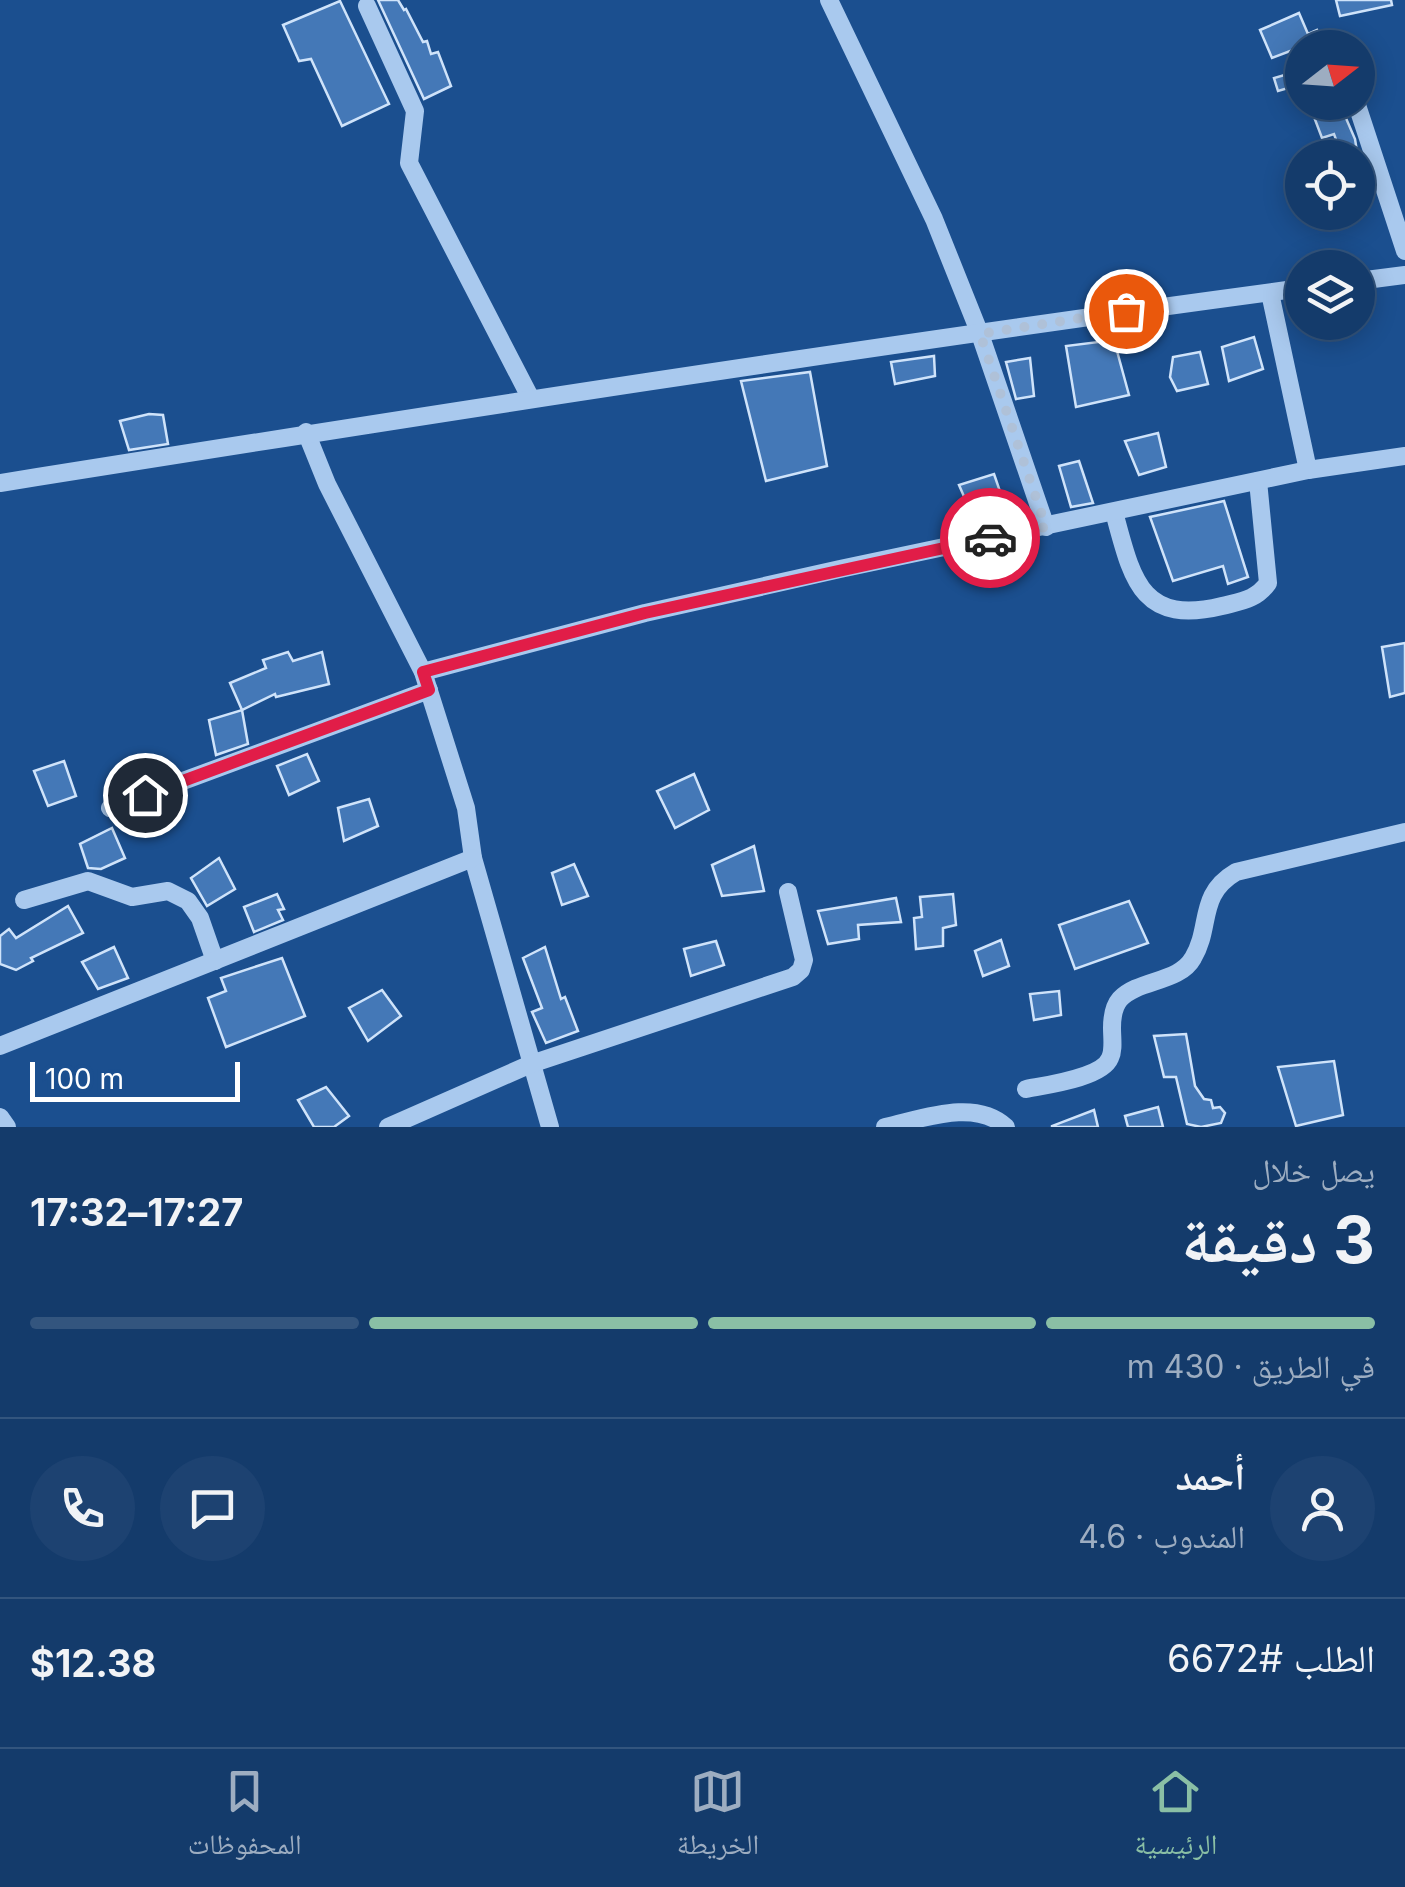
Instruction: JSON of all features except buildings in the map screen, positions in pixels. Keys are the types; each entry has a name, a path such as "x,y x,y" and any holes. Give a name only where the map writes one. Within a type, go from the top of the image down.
{"street":[{"path":"828,0 934,219 980,334 1046,527"},
{"path":"368,6 415,111 409,163 531,399"},
{"path":"1362,120 1405,252"},
{"path":"1375,279 1405,275"},
{"path":"0,483 306,432 1285,291"},
{"path":"1270,293 1308,470"},
{"path":"306,432 327,484 426,681 466,808 473,858 550,1127"},
{"path":"110,808 426,681 645,613 1308,470 1405,456"},
{"path":"1114,512 1129,566 1148,599 1173,611 1201,611 1257,596 1268,582 1258,481"},
{"path":"1026,1090 1096,1072 1106,1065 1112,1056 1112,1023 1119,1000 1187,966 1195,956 1207,908 1222,881 1236,872 1405,832"},
{"path":"0,1046 473,858"},
{"path":"24,900 88,881 132,897 168,891 179,894 200,918 215,961"},
{"path":"388,1127 530,1064 793,977 804,960 788,892"},
{"path":"885,1127 950,1112 987,1114 1006,1127"},
{"path":"0,1117 7,1127"}],"way so far":[{"path":"990,538 1046,527 980,334 1126,311"}],"route":[{"path":"145,795 429,690 423,672 645,613 990,538"}]}
